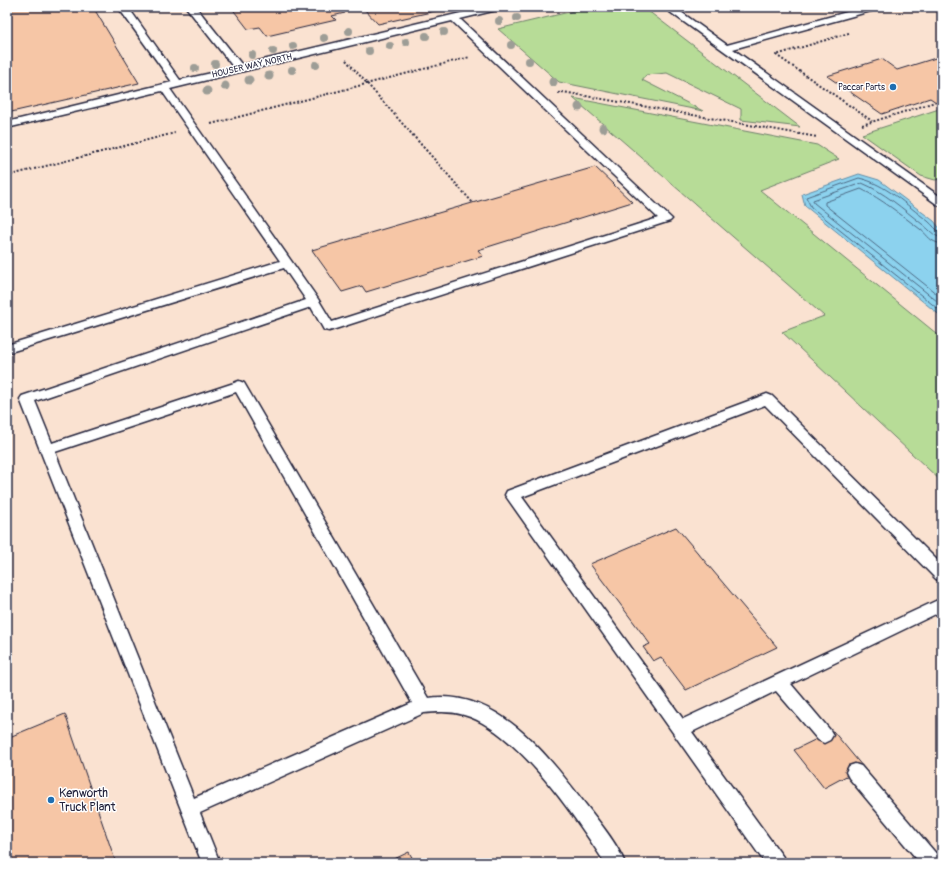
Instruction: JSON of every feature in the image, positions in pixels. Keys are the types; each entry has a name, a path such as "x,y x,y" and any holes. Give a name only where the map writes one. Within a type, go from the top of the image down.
{"lane":[{"path":"123,7 178,84"},
{"path":"191,7 240,69"},
{"name":"HOUSER WAY NORTH","path":"7,124 498,7"},
{"path":"668,7 942,203"},
{"path":"725,48 875,7"},
{"path":"164,87 314,302 329,327 666,219 454,18"},
{"path":"7,349 287,263"},
{"path":"211,863 27,399 232,331 314,302"},
{"path":"47,450 239,386 423,706"},
{"path":"776,863 512,495 767,399 942,575"},
{"path":"680,729 942,604"},
{"path":"779,682 824,735"},
{"path":"189,809 423,706 444,704 478,712 510,731 533,753 600,837 616,863"},
{"path":"855,772 932,863"}],"path":[{"path":"853,32 776,55 873,122"},
{"path":"7,176 490,52"},
{"path":"341,55 473,203"},
{"path":"539,98 563,92 824,138 935,102"}],"shaded area":[{"path":"7,7 942,7 942,863 7,863"}],"green space":[{"path":"590,7 643,7 800,127 741,120 741,109 667,73 646,75 642,80 703,111 559,82 498,29"},
{"path":"573,98 817,145 839,159 760,190 942,338 942,482 782,332 824,316"},
{"path":"942,108 942,179 935,180 921,176 862,134"}],"water":[{"path":"859,174 879,180 934,221 942,231 942,317 805,206 802,194"}],"building":[{"path":"7,7 93,7 139,83 7,113"},
{"path":"231,7 339,7 345,13 332,16 336,20 267,36 260,27 248,29"},
{"path":"362,7 453,7 378,24"},
{"name":"Paccar Parts","path":"942,56 942,106 930,98 882,114 827,76 882,59 897,70"},
{"path":"595,167 632,202 478,250 483,256 366,292 362,286 342,292 312,250"},
{"path":"676,527 777,647 686,690 661,657 653,661 643,647 650,644 590,564"},
{"name":"Kenworth Truck Plant","path":"65,714 116,863 7,863 7,738"},
{"path":"833,731 863,767 824,788 794,750"},
{"path":"409,852 415,863 386,863"}],"place":[{"name":"Paccar Parts","path":"893,87"},
{"name":"Kenworth Truck Plant","path":"51,800"}]}
